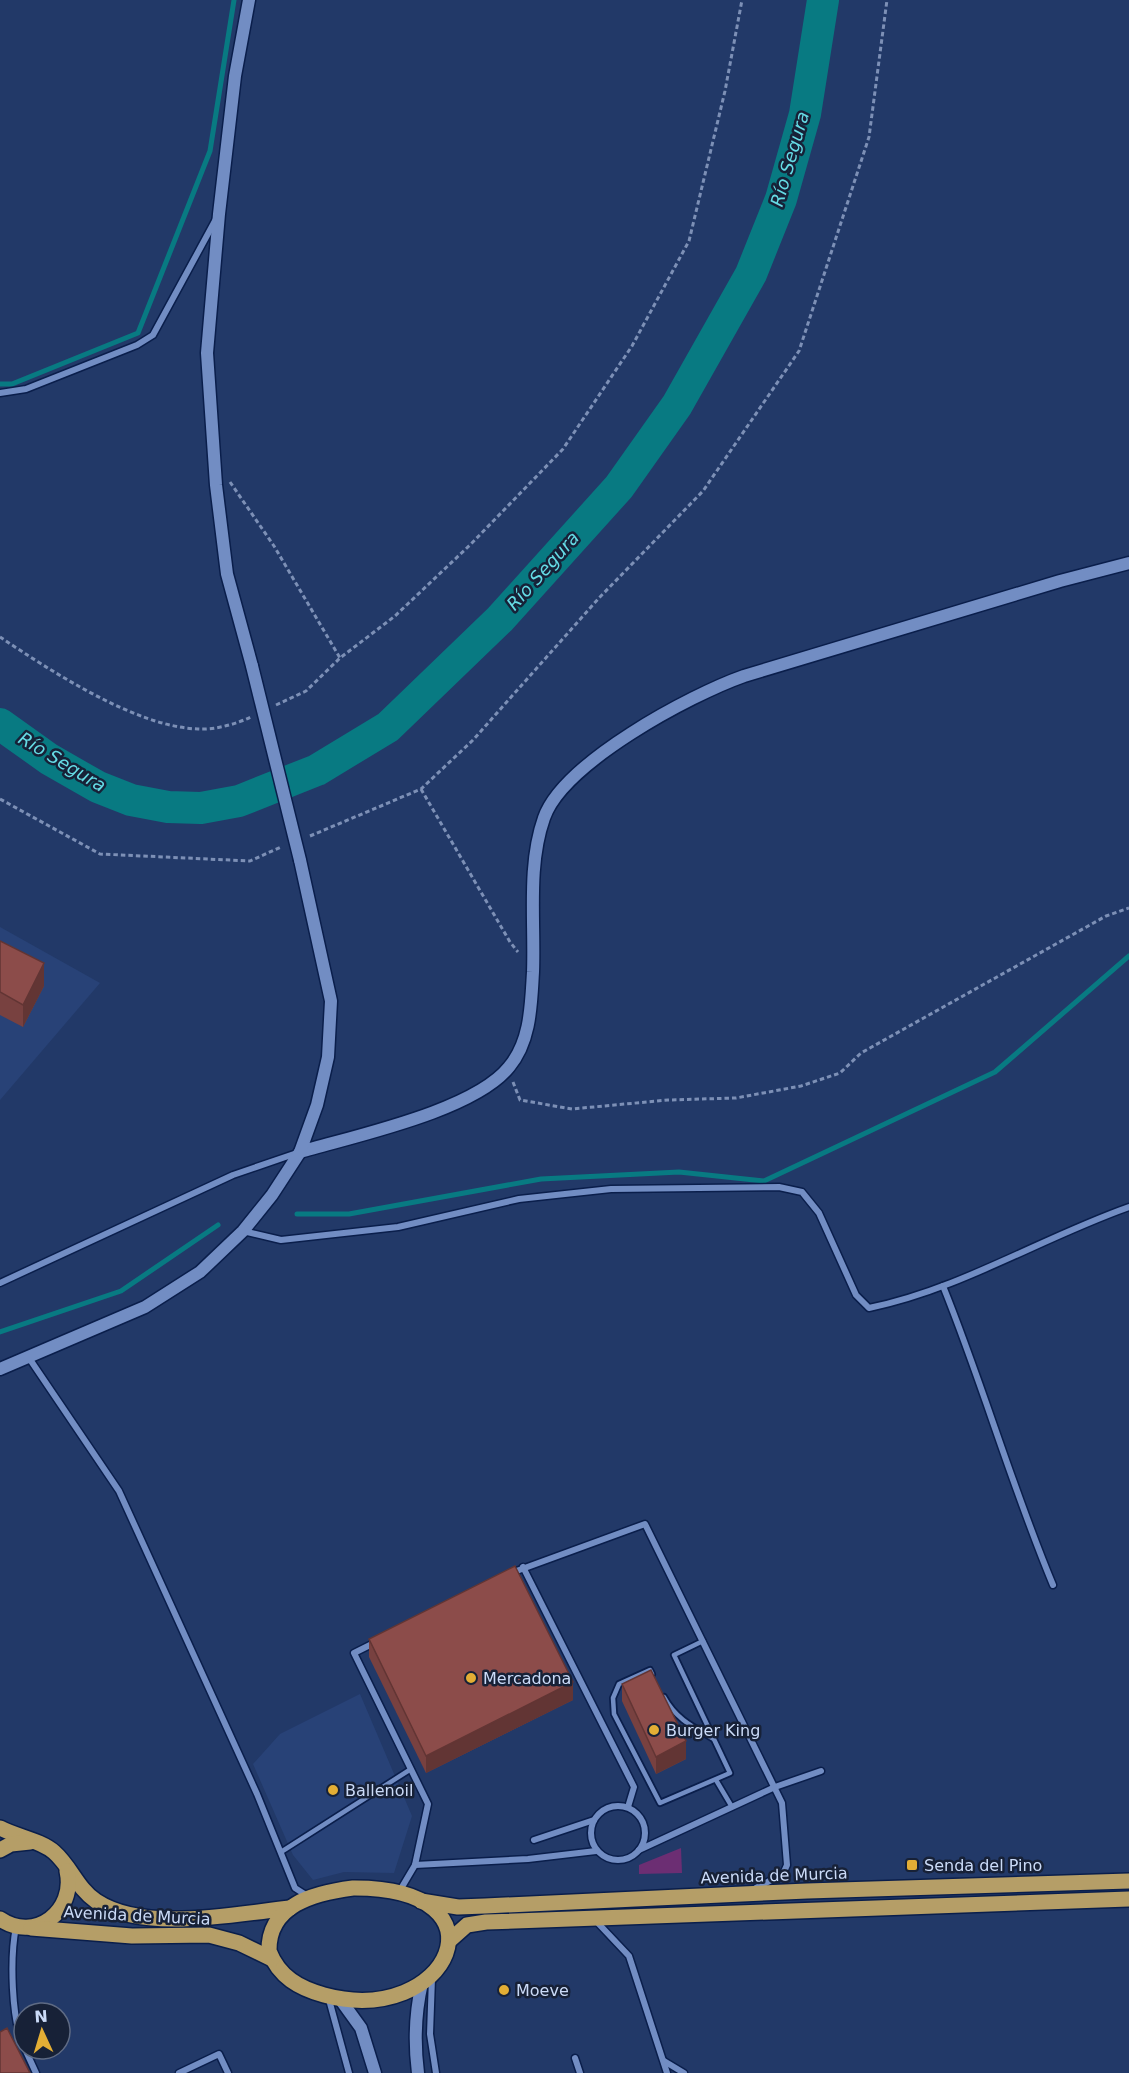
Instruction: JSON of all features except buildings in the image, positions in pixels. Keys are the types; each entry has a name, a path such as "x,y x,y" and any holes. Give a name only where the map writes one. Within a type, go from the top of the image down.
{"main road":[{"path":"0,1369 124,1316 173,1291 200,1272 243,1231 272,1195 300,1152 317,1106 328,1057 331,1001 300,860 227,574 216,476 207,353 219,213 235,76 249,0"},
{"path":"300,1152 409,1120 462,1100 509,1069 522,1048 529,1019 533,968 535,876 538,839 544,817 554,798 570,781 642,727 702,692 744,676 1060,581 1129,563"},
{"path":"0,1828 56,1853 74,1879 95,1900 121,1913 154,1919 290,1908"},
{"path":"0,1850 24,1841 36,1843"},
{"path":"0,1919 24,1927 43,1924 62,1909 69,1885 63,1863"},
{"name":"Avenida de Murcia","path":"421,1901 467,1907 737,1894 1129,1881"},
{"path":"418,2073 415,2045 417,2006 427,1979 445,1959 449,1941 448,1931 439,1913 421,1901 398,1893 353,1888 310,1898 290,1908 280,1916 270,1933 269,1952 284,1975 294,1983 334,1997 382,1998 427,1979"},
{"path":"449,1941 458,1931 477,1923 1129,1899"},
{"name":"Avenida de Murcia","path":"0,1931 24,1927 132,1936 209,1935 240,1943 272,1959"},
{"path":"334,1997 361,2028 375,2073"}],"street":[{"path":"0,393 26,389 137,345 153,335 219,213"},
{"path":"0,1283 233,1175 300,1152"},
{"path":"243,1231 281,1240 386,1228 519,1199 611,1189 778,1187 802,1192 819,1213 856,1295 869,1308 893,1303 943,1286 1129,1207"},
{"path":"943,1286 970,1352 1021,1505 1053,1585"},
{"path":"28,1358 119,1491 257,1794 295,1888 310,1898"},
{"path":"501,1578 523,1567 645,1524 782,1803 787,1865 783,1874 772,1882 737,1894"},
{"path":"523,1567 634,1787 628,1808"},
{"path":"386,1637 354,1653 428,1804 415,1865 398,1893"},
{"path":"594,1820 590,1836 596,1851 603,1857 621,1861 639,1850 775,1787 821,1771"},
{"path":"534,1840 594,1820 605,1809 620,1806 636,1812 645,1828 645,1837 639,1850"},
{"path":"415,1865 528,1859 596,1851"},
{"path":"594,1919 629,1956 667,2073"},
{"path":"16,2001 13,1942 24,1927"},
{"path":"427,1979 430,2034 436,2073"},
{"path":"334,1997 349,2073"},
{"path":"179,2073 219,2054 228,2073"},
{"path":"575,2058 580,2073"},
{"path":"663,2061 684,2073"}],"lane":[{"path":"655,1680 650,1670 619,1684 613,1698 614,1714 660,1803 730,1773 674,1655 703,1641"},
{"path":"661,1690 672,1711 684,1723 714,1739"},
{"path":"281,1852 411,1770"},
{"path":"716,1780 732,1807"},
{"path":"969,1886 975,1905"},
{"path":"884,1889 889,1909"}],"path":[{"path":"267,710 306,691 340,657 395,616 471,544 563,449 632,346 689,242 725,91 742,0"},
{"path":"303,838 421,789 473,740 599,598 703,491 798,351 869,137 887,0"},
{"path":"216,476 233,483 340,657"},
{"path":"0,637 47,668 146,719 198,729 238,723 257,714"},
{"path":"421,789 510,942 533,968"},
{"path":"0,799 100,854 250,861 282,847"},
{"path":"509,1069 520,1100 572,1109 668,1100 736,1098 801,1086 840,1073 861,1053 1106,915 1129,908"}],"shaded area":[{"path":"0,927 100,983 0,1100"},
{"name":"Ballenoil","path":"360,1694 412,1816 394,1873 344,1872 313,1880 293,1855 253,1764 280,1734"},
{"path":"681,1848 682,1873 639,1874 639,1865"}],"waterway":[{"path":"0,384 12,384 138,333 210,151 234,0"},
{"name":"Río Segura","path":"0,724 49,759 98,787 131,800 168,807 201,808 239,801 317,770 388,727 500,619 619,487 677,405 751,274 781,199 805,114 823,0"},
{"path":"297,1214 349,1214 541,1179 679,1172 764,1181 995,1072 1129,956"},
{"path":"0,1332 121,1291 218,1225"}],"place":[{"name":"Mercadona","path":"471,1678"},
{"name":"Burger King","path":"654,1730"},
{"name":"Ballenoil","path":"333,1790"},
{"name":"Senda del Pino","path":"912,1865"},
{"name":"Moeve","path":"504,1990"}]}
